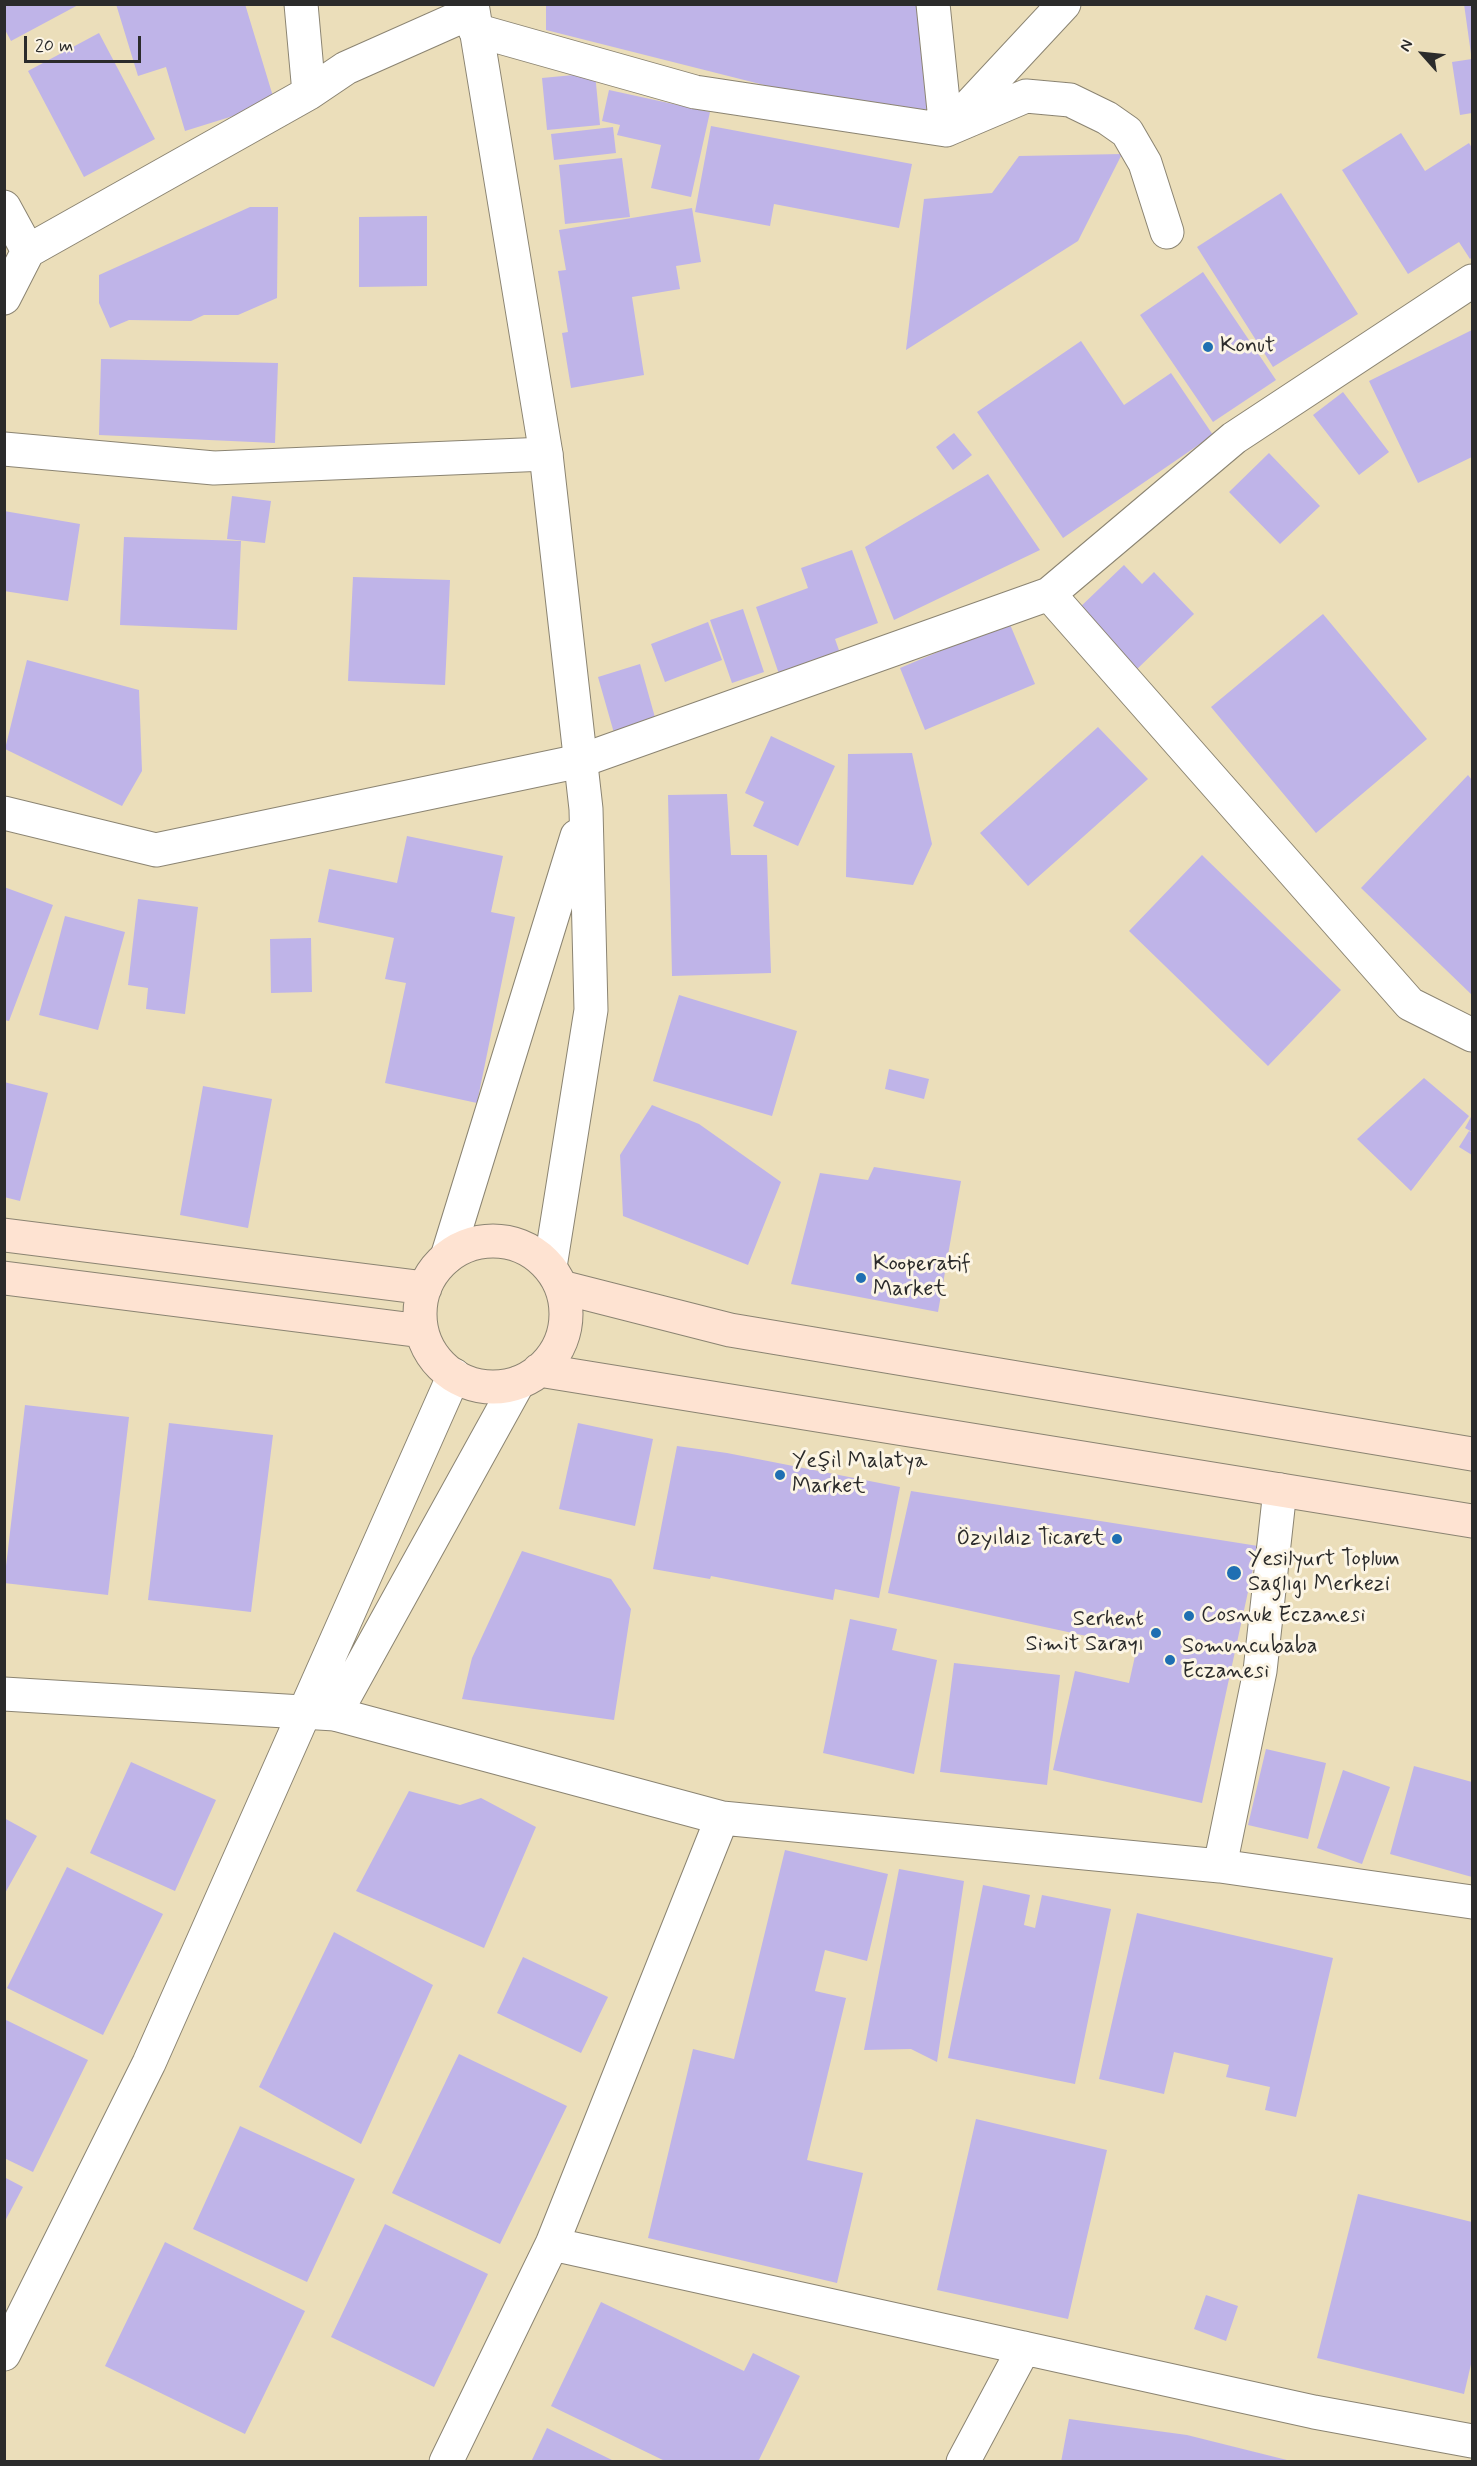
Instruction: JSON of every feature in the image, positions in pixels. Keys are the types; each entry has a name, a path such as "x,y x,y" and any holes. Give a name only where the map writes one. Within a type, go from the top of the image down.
{"main road":[{"path":"4,1235 425,1288"},
{"path":"489,1240 512,1243 532,1252 556,1277 566,1309 564,1332 555,1353 529,1377 494,1388 470,1384 448,1372 432,1354 422,1331 425,1288 434,1271 447,1257 466,1246 489,1240"},
{"path":"556,1277 730,1330 1473,1454"},
{"path":"4,1278 422,1331"},
{"path":"529,1377 1473,1521"}],"street":[{"path":"301,4 309,93"},
{"path":"933,4 946,130"},
{"path":"946,130 1064,4"},
{"path":"473,16 546,454 586,809 591,1010 556,1277"},
{"path":"4,298 28,250 309,93 346,68 473,16 695,92 946,130 1026,96 1070,100 1107,118 1127,132 1145,163 1167,232"},
{"path":"4,207 28,250"},
{"path":"4,813 156,850 580,761 1049,594 1234,438 1473,281"},
{"path":"4,448 214,468 546,454"},
{"path":"1049,594 1410,1004 1473,1035"},
{"path":"447,1257 586,809"},
{"path":"4,2354 149,2063 454,1375"},
{"path":"335,1714 529,1377"},
{"path":"1220,1866 1260,1671 1280,1490"},
{"path":"4,1694 335,1714 722,1818 1220,1866 1473,1902"},
{"path":"446,2462 552,2244 722,1818"},
{"path":"552,2244 1314,2412 1473,2441"},
{"path":"963,2462 1024,2348"}],"building":[{"path":"4,4 80,4 11,41 4,28"},
{"path":"116,4 245,4 275,103 185,131 166,67 138,76"},
{"path":"546,4 916,4 930,109 879,114 546,30"},
{"path":"1464,4 1472,4 1471,54"},
{"path":"99,33 155,139 84,177 28,71"},
{"path":"1472,59 1472,113 1460,115 1452,62"},
{"path":"595,73 600,125 547,130 542,78"},
{"path":"609,90 710,112 691,197 651,188 661,145 617,135 620,125 602,121"},
{"path":"711,126 912,164 899,228 774,204 770,226 695,212"},
{"path":"613,127 616,153 554,160 551,134"},
{"path":"1401,133 1425,171 1469,143 1472,148 1472,257 1470,259 1459,242 1408,274 1342,170"},
{"path":"1122,154 1078,241 906,350 924,199 992,193 1019,156"},
{"path":"622,158 630,217 565,224 559,165"},
{"path":"1281,193 1358,314 1273,367 1197,247"},
{"path":"250,207 278,207 277,298 238,315 204,315 191,321 129,320 110,328 99,303 99,275"},
{"path":"692,208 701,262 676,266 680,289 632,297 644,375 571,388 562,333 568,332 558,271 566,270 559,230"},
{"path":"427,216 427,286 359,287 359,217"},
{"name":"Konut","path":"1203,272 1276,380 1213,422 1140,315"},
{"path":"1472,330 1472,457 1418,483 1369,381"},
{"path":"1081,341 1124,405 1171,373 1213,435 1063,538 977,412"},
{"path":"101,359 278,363 275,443 99,435"},
{"path":"1343,392 1389,452 1359,475 1313,415"},
{"path":"954,433 972,455 953,470 936,447"},
{"path":"1269,453 1320,506 1280,544 1229,492"},
{"path":"988,474 1040,550 894,620 865,547"},
{"path":"232,496 271,501 265,543 227,539"},
{"path":"4,511 80,524 68,601 4,591"},
{"path":"124,537 241,541 237,630 120,625"},
{"path":"852,550 878,623 835,639 841,656 780,677 756,607 808,588 801,568"},
{"path":"1124,565 1142,584 1154,572 1194,614 1134,672 1076,611"},
{"path":"353,577 450,580 445,685 348,681"},
{"path":"743,609 764,672 732,683 710,620"},
{"path":"1323,614 1427,739 1316,833 1211,707"},
{"path":"708,622 722,660 665,682 651,644"},
{"path":"1009,622 1035,684 925,730 900,668"},
{"path":"27,660 139,690 142,771 122,806 5,749"},
{"path":"640,664 656,721 614,733 598,677"},
{"path":"1098,727 1148,779 1028,886 980,833"},
{"path":"771,736 835,766 798,846 753,826 764,802 745,793"},
{"path":"912,753 932,844 913,885 846,877 848,754"},
{"path":"1468,775 1472,780 1472,995 1361,888"},
{"path":"727,794 731,855 767,855 771,973 672,976 668,795"},
{"path":"407,836 503,856 491,912 515,917 477,1103 385,1083 406,983 385,979 394,938 318,922 329,869 397,883"},
{"path":"1202,855 1341,990 1268,1066 1129,931"},
{"path":"4,887 53,905 9,1021 4,1020"},
{"path":"138,899 198,907 185,1014 146,1009 148,988 128,985"},
{"path":"65,916 125,932 98,1030 39,1015"},
{"path":"311,938 312,992 271,993 270,939"},
{"path":"679,995 797,1031 772,1116 653,1081"},
{"path":"889,1069 929,1079 924,1099 885,1089"},
{"path":"1424,1078 1469,1116 1411,1191 1357,1139"},
{"path":"4,1082 48,1093 20,1201 4,1197"},
{"path":"203,1086 272,1099 248,1228 180,1215"},
{"path":"652,1105 699,1124 781,1182 748,1265 623,1216 620,1155"},
{"path":"1472,1115 1472,1132 1465,1128"},
{"path":"1469,1131 1472,1133 1472,1155 1459,1147"},
{"path":"874,1167 961,1181 938,1312 791,1284 820,1173 868,1180"},
{"path":"25,1405 129,1417 108,1595 4,1583"},
{"path":"169,1423 273,1435 251,1612 148,1600"},
{"path":"578,1423 653,1439 635,1526 559,1509"},
{"path":"677,1446 727,1453 900,1487 879,1598 835,1589 833,1600 711,1576 710,1579 653,1569"},
{"path":"911,1491 1258,1546 1202,1803 1053,1770 1075,1671 1129,1683 1137,1647 888,1593"},
{"path":"522,1551 611,1579 631,1609 614,1720 462,1699 472,1658"},
{"path":"850,1619 897,1629 892,1650 937,1660 914,1774 823,1753"},
{"path":"954,1663 1060,1675 1047,1785 940,1772"},
{"path":"1266,1749 1326,1763 1308,1839 1248,1825"},
{"path":"131,1762 216,1800 175,1891 90,1853"},
{"path":"1414,1766 1472,1782 1472,1877 1390,1854"},
{"path":"1343,1770 1390,1787 1362,1864 1317,1848"},
{"path":"409,1791 460,1805 481,1798 536,1827 484,1948 356,1891"},
{"path":"4,1818 37,1836 4,1895"},
{"path":"785,1850 888,1874 867,1961 825,1950 815,1991 846,1998 807,2160 863,2173 837,2283 648,2238 693,2049 734,2059"},
{"path":"67,1867 163,1914 103,2035 7,1988"},
{"path":"899,1869 964,1881 937,2062 911,2049 864,2050"},
{"path":"983,1885 1030,1895 1024,1925 1035,1928 1042,1895 1111,1909 1075,2084 948,2058"},
{"path":"1137,1913 1333,1958 1296,2117 1265,2110 1270,2087 1226,2077 1229,2065 1174,2052 1164,2094 1099,2079"},
{"path":"334,1932 433,1985 361,2144 259,2087"},
{"path":"523,1957 608,1997 581,2053 497,2013"},
{"path":"4,2019 88,2060 33,2172 4,2158"},
{"path":"459,2054 567,2106 500,2244 392,2193"},
{"path":"976,2119 1107,2150 1068,2319 937,2290"},
{"path":"240,2126 355,2179 307,2282 193,2229"},
{"path":"4,2177 23,2187 4,2223"},
{"path":"1358,2194 1472,2222 1472,2360 1464,2394 1317,2358"},
{"path":"385,2224 488,2274 434,2387 331,2337"},
{"path":"165,2242 305,2311 245,2434 105,2366"},
{"path":"1206,2295 1238,2306 1226,2341 1194,2329"},
{"path":"601,2302 744,2371 753,2353 800,2376 758,2462 667,2462 551,2406"},
{"path":"1069,2419 1187,2435 1295,2462 1061,2462"},
{"path":"547,2428 616,2462 531,2462"}],"place":[{"name":"Konut","path":"1208,347"},
{"name":"Kooperatif Market","path":"861,1278"},
{"name":"Yeşil Malatya Market","path":"780,1475"},
{"name":"Özyıldız Ticaret","path":"1117,1539"},
{"name":"Yesilyurt Toplum Saglıgı Merkezi","path":"1234,1573"},
{"name":"Cosnuk Eczanesi","path":"1189,1616"},
{"name":"Serhent Simit Sarayı","path":"1156,1633"},
{"name":"Somuncubaba Eczanesi","path":"1170,1660"}]}
